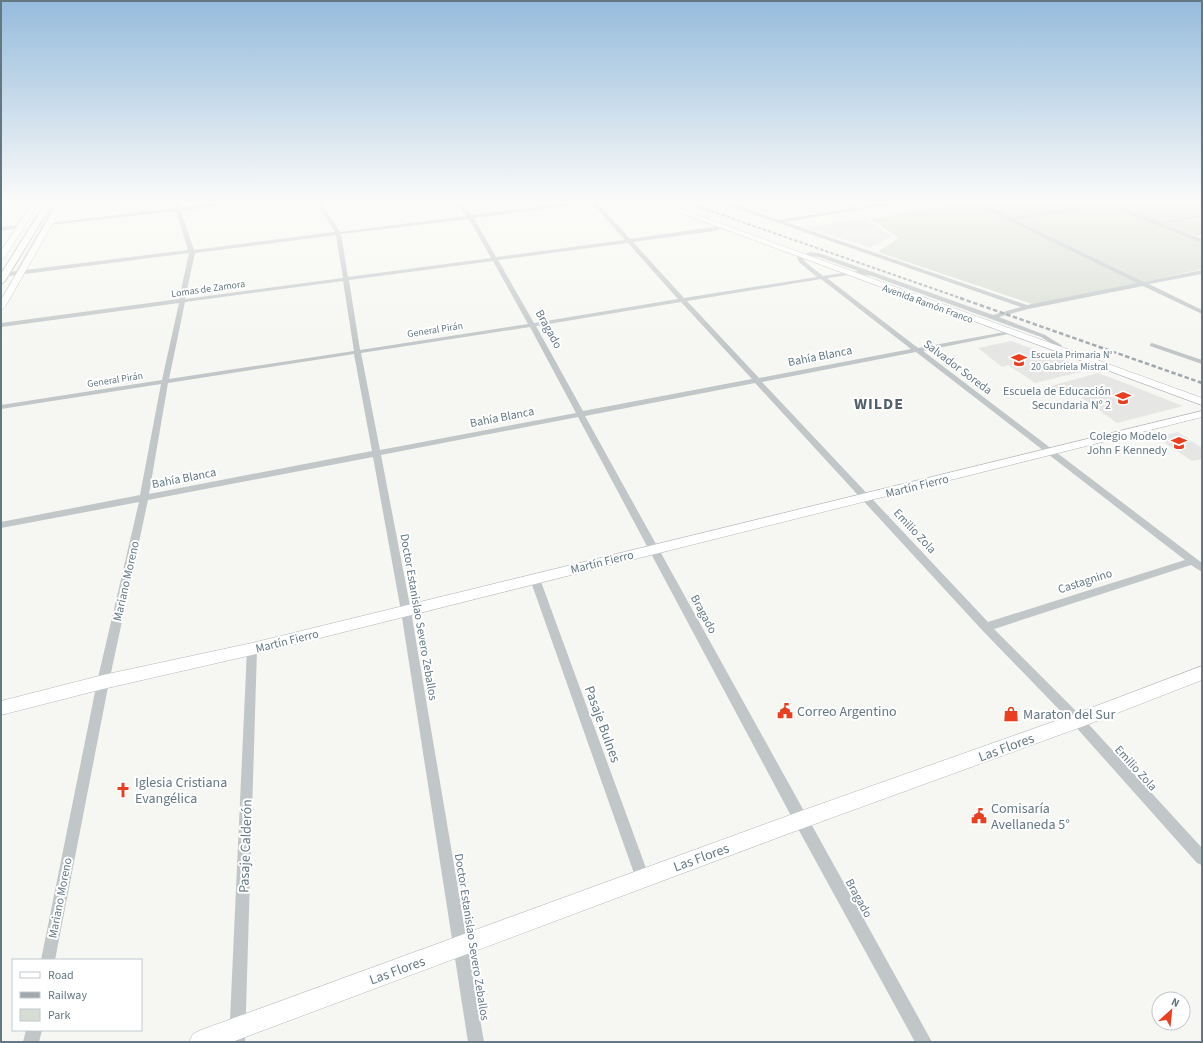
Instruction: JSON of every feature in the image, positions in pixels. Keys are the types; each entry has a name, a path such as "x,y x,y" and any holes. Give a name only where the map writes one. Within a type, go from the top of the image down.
{"main road":[{"path":"2,277 19,251"}],"street":[{"path":"1,307 34,251"},
{"path":"2,277 21,273 201,251"},
{"name":"Doctor Estanislao Severo Zeballos","path":"341,251 357,351 406,611 476,1042"},
{"name":"Bragado","path":"489,251 532,325 801,820 924,1042"},
{"name":"Lomas de Zamora","path":"1,325 556,251"},
{"name":"Emilio Zola","path":"638,251 986,627 1078,721 1202,858"},
{"name":"Avenida Ramón Franco","path":"792,251 1008,332 1202,402"},
{"path":"861,251 1027,308"},
{"path":"1074,251 1202,312"},
{"name":"Mariano Moreno","path":"48,959 103,682 144,498 165,382 183,301 191,252"},
{"path":"804,255 820,255 1043,336 1059,346"},
{"name":"Salvador Soreda","path":"804,255 800,260 802,262 1202,568"},
{"path":"993,317 1027,308 1202,272"},
{"name":"Avenida Ramón Franco","path":"852,273 1202,397"},
{"name":"General Pirán","path":"1,407 532,325 852,273 873,274"},
{"name":"Bahía Blanca","path":"1,524 144,498 1008,332"},
{"path":"1152,345 1202,362"},
{"name":"Martín Fierro","path":"1,708 103,682 252,649 654,549 868,498 1202,414"},
{"name":"Castagnino","path":"986,627 1192,561"},
{"name":"Pasaje Bulnes","path":"535,579 643,879"},
{"name":"Pasaje Calderón","path":"237,1035 252,649"},
{"name":"Las Flores","path":"201,1042 237,1035 460,947 801,820 1078,721 1202,673"},
{"path":"31,1042 34,1031"}],"shaded area":[{"name":"Escuela Primaria N° 20 Gabriela Mistral","path":"1011,341 1089,370 1035,383 1008,365 1002,367 978,348"},
{"name":"Escuela de Educación Secundaria N° 2","path":"1098,373 1183,406 1117,423 1071,390 1052,394 1043,388"},
{"name":"Colegio Modelo John F Kennedy","path":"1178,432 1202,448 1202,459 1192,461 1156,437"}],"green space":[{"path":"27,251 30,251 19,270 16,271"},
{"path":"880,251 1202,251 1202,269 1038,306 878,252"}],"railway":[{"path":"824,251 963,299"},
{"path":"960,298 1202,383"}],"place":[{"name":"Escuela Primaria N° 20 Gabriela Mistral","path":"1019,360"},
{"name":"Escuela de Educación Secundaria N° 2","path":"1123,398"},
{"name":"Colegio Modelo John F Kennedy","path":"1179,443"},
{"name":"Correo Argentino","path":"785,711"},
{"name":"Maraton del Sur","path":"1011,714"},
{"name":"Iglesia Cristiana Evangélica","path":"123,790"},
{"name":"Comisaría Avellaneda 5°","path":"979,816"}],"district":[{"name":"WILDE","path":"879,403"}]}
